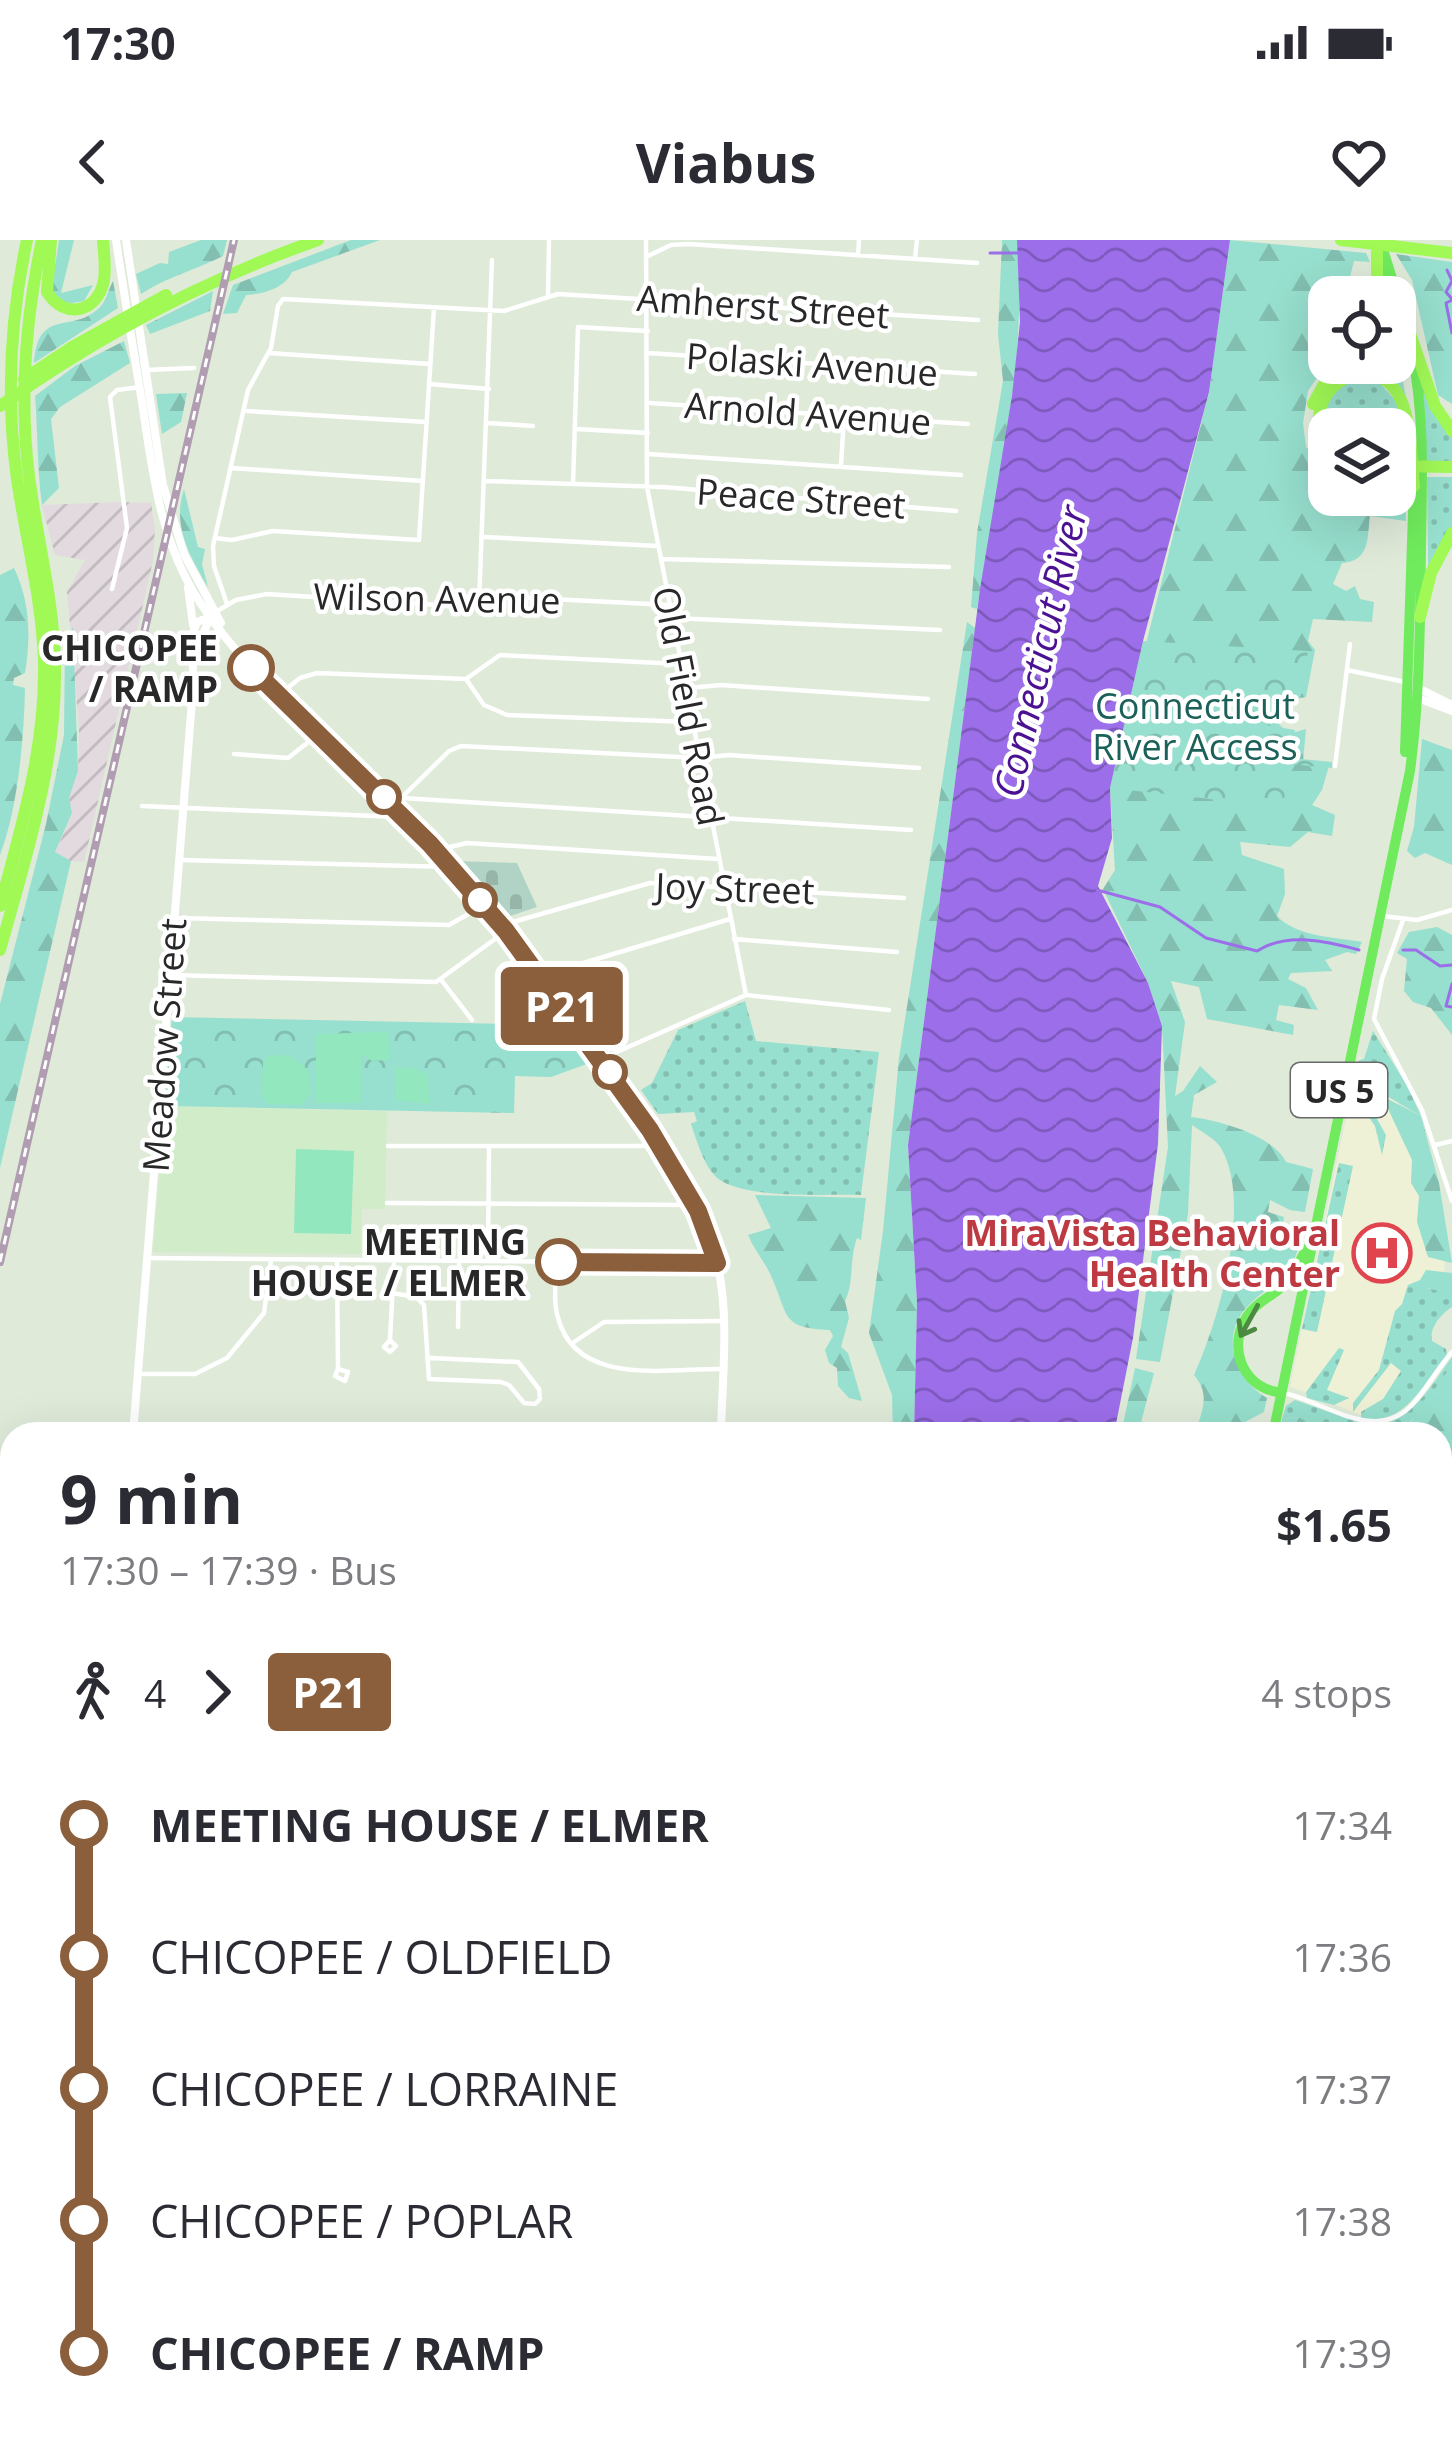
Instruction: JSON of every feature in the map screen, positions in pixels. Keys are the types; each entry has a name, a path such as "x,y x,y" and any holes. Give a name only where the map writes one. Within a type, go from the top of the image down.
{"highway":[{"path":"0,906 30,798 43,700 39,598 11,416 12,344 25,240"},
{"path":"46,240 47,292 59,307 76,310 93,303 102,286 103,240"},
{"path":"0,950 40,802 54,710 52,614 25,424 29,320 46,240"},
{"path":"3,399 123,322 294,240"},
{"path":"236,267 318,240"},
{"path":"1342,240 1452,249"},
{"path":"1410,240 1452,249"},
{"path":"1377,244 1377,276"},
{"path":"1416,357 1435,406 1452,431"},
{"path":"1322,408 1329,388 1350,375 1381,378 1394,388 1403,408"},
{"path":"1416,470 1452,470"},
{"path":"1420,617 1431,573 1452,532"}],"main road":[{"path":"116,240 141,371"},
{"path":"126,240 143,387 168,521 212,614"},
{"path":"1377,244 1385,276"},
{"name":"US 5","path":"1377,244 1387,276"},
{"name":"US 5","path":"1273,1422 1376,932 1402,778 1420,617 1420,410 1415,384"},
{"path":"143,387 167,501 170,539 184,574 232,645 436,850 504,928 601,1059 695,1205 717,1263 723,1321 721,1422"},
{"name":"US 5","path":"1280,1393 1306,1250 1407,795 1414,516"},
{"name":"Meadow Street","path":"134,1422 196,635 184,574"},
{"path":"212,614 196,622 196,635 217,634 232,645"},
{"path":"1412,691 1452,708"},
{"path":"1280,1393 1259,1387 1247,1375 1239,1356 1239,1335 1248,1314 1287,1281 1306,1250"}],"street":[{"path":"548,295 549,240"},
{"name":"Old Field Road","path":"646,240 647,487 746,995"},
{"path":"858,255 859,240"},
{"path":"915,258 917,240"},
{"path":"648,256 671,245 744,243 977,263"},
{"path":"479,604 492,260"},
{"name":"Amherst Street","path":"492,311 548,295 978,320"},
{"path":"227,604 213,563 215,538 252,379 269,353 281,300 492,311"},
{"path":"215,538 232,540 273,531 419,540 434,306"},
{"path":"573,484 578,327 648,331"},
{"path":"269,353 430,364"},
{"name":"Polaski Avenue","path":"648,353 975,374"},
{"path":"141,371 194,368"},
{"path":"429,383 489,389"},
{"path":"112,589 127,528 110,399 117,390 143,387"},
{"name":"Arnold Avenue","path":"648,403 968,424"},
{"path":"244,410 427,422"},
{"path":"841,467 844,416"},
{"path":"488,423 533,426"},
{"path":"575,429 648,433"},
{"path":"648,453 961,475"},
{"path":"231,468 423,481"},
{"name":"Peace Street","path":"485,481 647,487 956,511"},
{"path":"482,537 658,546"},
{"path":"661,559 949,568"},
{"name":"Wilson Avenue","path":"212,614 227,604 267,594 479,604 515,597 670,605"},
{"path":"672,618 940,630"},
{"path":"1335,766 1350,644"},
{"path":"279,695 300,678 317,673 466,679 500,655 681,664"},
{"path":"1347,670 1398,678 1412,691"},
{"path":"466,679 484,705 507,715 692,722"},
{"path":"686,689 722,685 928,699"},
{"path":"234,754 288,758 318,733"},
{"path":"393,806 447,752 459,746 699,758 729,755 919,768"},
{"path":"402,797 911,830"},
{"path":"142,806 404,817"},
{"path":"436,850 467,843 718,859"},
{"path":"178,860 451,866"},
{"name":"Joy Street","path":"504,928 636,885 673,882 904,898"},
{"path":"174,918 452,925 484,905"},
{"path":"1382,916 1417,920 1452,910"},
{"path":"540,976 730,919"},
{"path":"1403,920 1374,1018 1381,1039 1408,1081 1452,1201"},
{"path":"169,975 441,980 504,928"},
{"path":"734,939 897,952"},
{"path":"441,980 472,1019"},
{"path":"601,1059 746,995 889,1010"},
{"path":"1435,1145 1452,1141"},
{"path":"388,1146 660,1146"},
{"path":"488,1262 489,1147"},
{"path":"1444,1177 1452,1183"},
{"path":"387,1203 695,1205"},
{"path":"147,1258 717,1263"},
{"path":"137,1374 191,1375 214,1367 231,1354 267,1305 271,1260"},
{"path":"337,1260 338,1369"},
{"path":"390,1340 394,1261"},
{"path":"458,1328 459,1262"},
{"path":"556,1262 557,1312 572,1344 590,1359 612,1367 722,1369"},
{"path":"392,1293 421,1300 429,1379 503,1382 524,1402 535,1404 540,1397 537,1384 518,1362 430,1358"},
{"path":"572,1344 604,1322 723,1321"},
{"path":"1380,1422 1406,1412 1452,1352"},
{"path":"1280,1393 1374,1422"}],"shaded area":[{"path":"151,503 153,561 84,862 71,861 55,853 72,814 69,798 78,771 79,728 67,592 85,560 55,555 42,505"},
{"name":"MiraVista Behavioral Health Center","path":"1359,1056 1395,1095 1447,1236 1444,1270 1414,1381 1365,1417 1290,1386"},
{"path":"165,1106 387,1111 385,1209 362,1209 361,1254 153,1252"}],"green space":[{"path":"59,240 74,240 61,293 93,285 84,301 66,304 55,297 52,286"},
{"path":"201,240 227,240 223,256 141,294 136,274 168,264 169,252"},
{"path":"351,240 380,240 292,272 266,292 246,295 237,313 223,314 233,285"},
{"path":"1002,240 1017,240 1018,333 1009,425 977,609 971,607 977,533 1003,381 998,334"},
{"path":"1230,240 1366,253 1370,262 1354,261 1350,276 1308,276 1308,384 1313,384 1303,423 1308,449 1308,516 1370,516 1362,553 1342,563 1333,584 1346,591 1355,586 1360,599 1374,602 1372,622 1313,619 1308,641 1315,650 1306,697 1284,701 1279,724 1289,734 1306,729 1303,761 1329,766 1312,805 1335,815 1332,836 1308,832 1290,847 1240,842 1242,855 1284,869 1285,894 1277,916 1285,923 1305,932 1362,942 1356,954 1347,952 1325,960 1332,971 1291,973 1288,979 1306,988 1318,1010 1279,1005 1276,1020 1294,1025 1293,1035 1207,1019 1199,987 1171,981 1185,1022 1175,1096 1200,1066 1217,1082 1194,1095 1191,1117 1244,1131 1270,1144 1286,1162 1313,1169 1305,1212 1270,1200 1268,1212 1284,1217 1282,1231 1303,1233 1289,1269 1253,1301 1236,1326 1233,1339 1238,1366 1267,1398 1264,1412 1245,1422 1198,1422 1204,1396 1194,1375 1222,1294 1234,1199 1230,1171 1219,1145 1192,1125 1188,1214 1160,1362 1136,1359 1168,1147 1162,1026 1148,983 1103,889 1115,870 1110,788 1209,392"},
{"path":"1396,254 1452,262 1452,404 1438,395 1416,298 1416,276 1410,276"},
{"path":"113,281 118,308 34,363 42,334 90,315 102,304"},
{"path":"213,291 210,311 150,334 146,325"},
{"path":"124,341 130,363 60,407 51,419 59,488 42,505 35,396 75,366"},
{"path":"1421,375 1452,436 1452,464 1425,463"},
{"path":"1343,384 1381,384 1399,408 1325,408 1325,398"},
{"path":"1385,384 1404,384 1407,408 1402,408"},
{"path":"187,393 181,422 162,434 156,394"},
{"path":"1427,477 1452,477 1452,529 1428,567"},
{"path":"184,489 198,547 205,549 202,564 208,587 181,527"},
{"path":"14,568 26,606 28,646 25,673 14,678 13,685 25,688 23,729 16,795 0,855 0,575"},
{"path":"967,622 975,628 908,1145 917,1303 914,1422 893,1422 892,1395 869,1333 899,1058"},
{"path":"73,627 78,771 69,798 72,813 55,852 71,861 0,1168 0,1004 64,735 65,643"},
{"name":"Connecticut River Access","path":"1143,641 1308,651 1300,698 1280,695 1270,703 1266,725 1295,730 1291,758 1332,762 1332,768 1289,764 1283,807 1110,788"},
{"path":"1422,739 1452,750 1452,865 1425,853 1415,858 1407,851 1414,827"},
{"path":"455,861 517,863 537,907 504,918"},
{"path":"1437,927 1452,935 1452,1035 1431,1008 1413,1002 1404,991 1407,959 1397,953 1409,932"},
{"path":"745,1001 756,1041 879,1052 861,1195 785,1194 728,1184 716,1177 704,1159 691,1124 697,1121 694,1112 658,1114 641,1090 652,1083 678,1030"},
{"path":"172,1017 563,1025 592,1062 551,1077 515,1076 514,1113 165,1106"},
{"path":"1373,1031 1421,1116 1371,1087 1364,1096 1386,1135 1382,1155 1375,1126 1352,1092 1359,1060 1364,1059"},
{"path":"388,1032 390,1060 372,1061 361,1054 361,1103 316,1103 316,1034"},
{"path":"288,1055 309,1070 311,1093 302,1105 269,1104 262,1097 263,1061 268,1056"},
{"path":"395,1067 427,1074 430,1104 395,1100"},
{"path":"1382,1096 1421,1116 1439,1183 1452,1263 1428,1257 1417,1222 1419,1196 1411,1183 1412,1160"},
{"path":"296,1149 354,1151 351,1234 294,1233"},
{"path":"1339,1163 1353,1166 1317,1332 1302,1329"},
{"path":"755,1195 866,1198 845,1301 849,1318 841,1347 848,1353 862,1401 849,1398 838,1386 837,1368 829,1363 825,1350 833,1336 830,1330 803,1327 785,1311 748,1235 771,1228"},
{"path":"1426,1270 1452,1273 1452,1289 1447,1293 1424,1287 1420,1280"},
{"path":"1420,1280 1427,1288 1452,1289 1452,1307 1432,1331 1432,1341 1446,1349 1447,1355 1401,1410 1377,1419 1361,1418 1361,1412 1383,1399 1401,1371 1391,1363 1353,1412 1353,1403 1379,1370 1395,1311 1408,1285"},
{"path":"1339,1348 1344,1350 1327,1390 1349,1398 1334,1405 1307,1398 1306,1392"},
{"path":"1452,1357 1452,1365 1412,1420 1389,1422 1408,1411"},
{"path":"1452,1365 1452,1422 1411,1422"},
{"path":"1135,1368 1154,1373 1141,1422 1124,1422"},
{"path":"1295,1400 1358,1422 1282,1419 1286,1406"}],"water":[{"name":"Connecticut River","path":"1017,240 1230,240 1209,392 1143,641 1110,788 1112,838 1098,886 1148,983 1162,1026 1158,1144 1133,1338 1116,1422 914,1422 917,1303 908,1145 980,589 1020,322"}],"waterway":[{"path":"990,253 1019,253"},
{"path":"1447,270 1452,281 1446,292 1451,298"},
{"path":"1452,300 1446,303 1452,333"},
{"path":"1097,890 1160,907 1206,938 1257,951 1294,940 1359,950"},
{"path":"1403,950 1416,950 1440,966 1452,965"},
{"path":"1452,984 1446,1006 1452,1007"}],"railway":[{"path":"0,1262 234,240"}],"bus line":[{"name":"P21","path":"251,668 430,844 506,931 650,1130 698,1211 717,1263 559,1262"}],"place":[{"name":"CHICOPEE / RAMP","path":"251,668"},
{"name":"MiraVista Behavioral Health Center","path":"1382,1253"},
{"name":"MEETING HOUSE / ELMER","path":"559,1262"}]}
